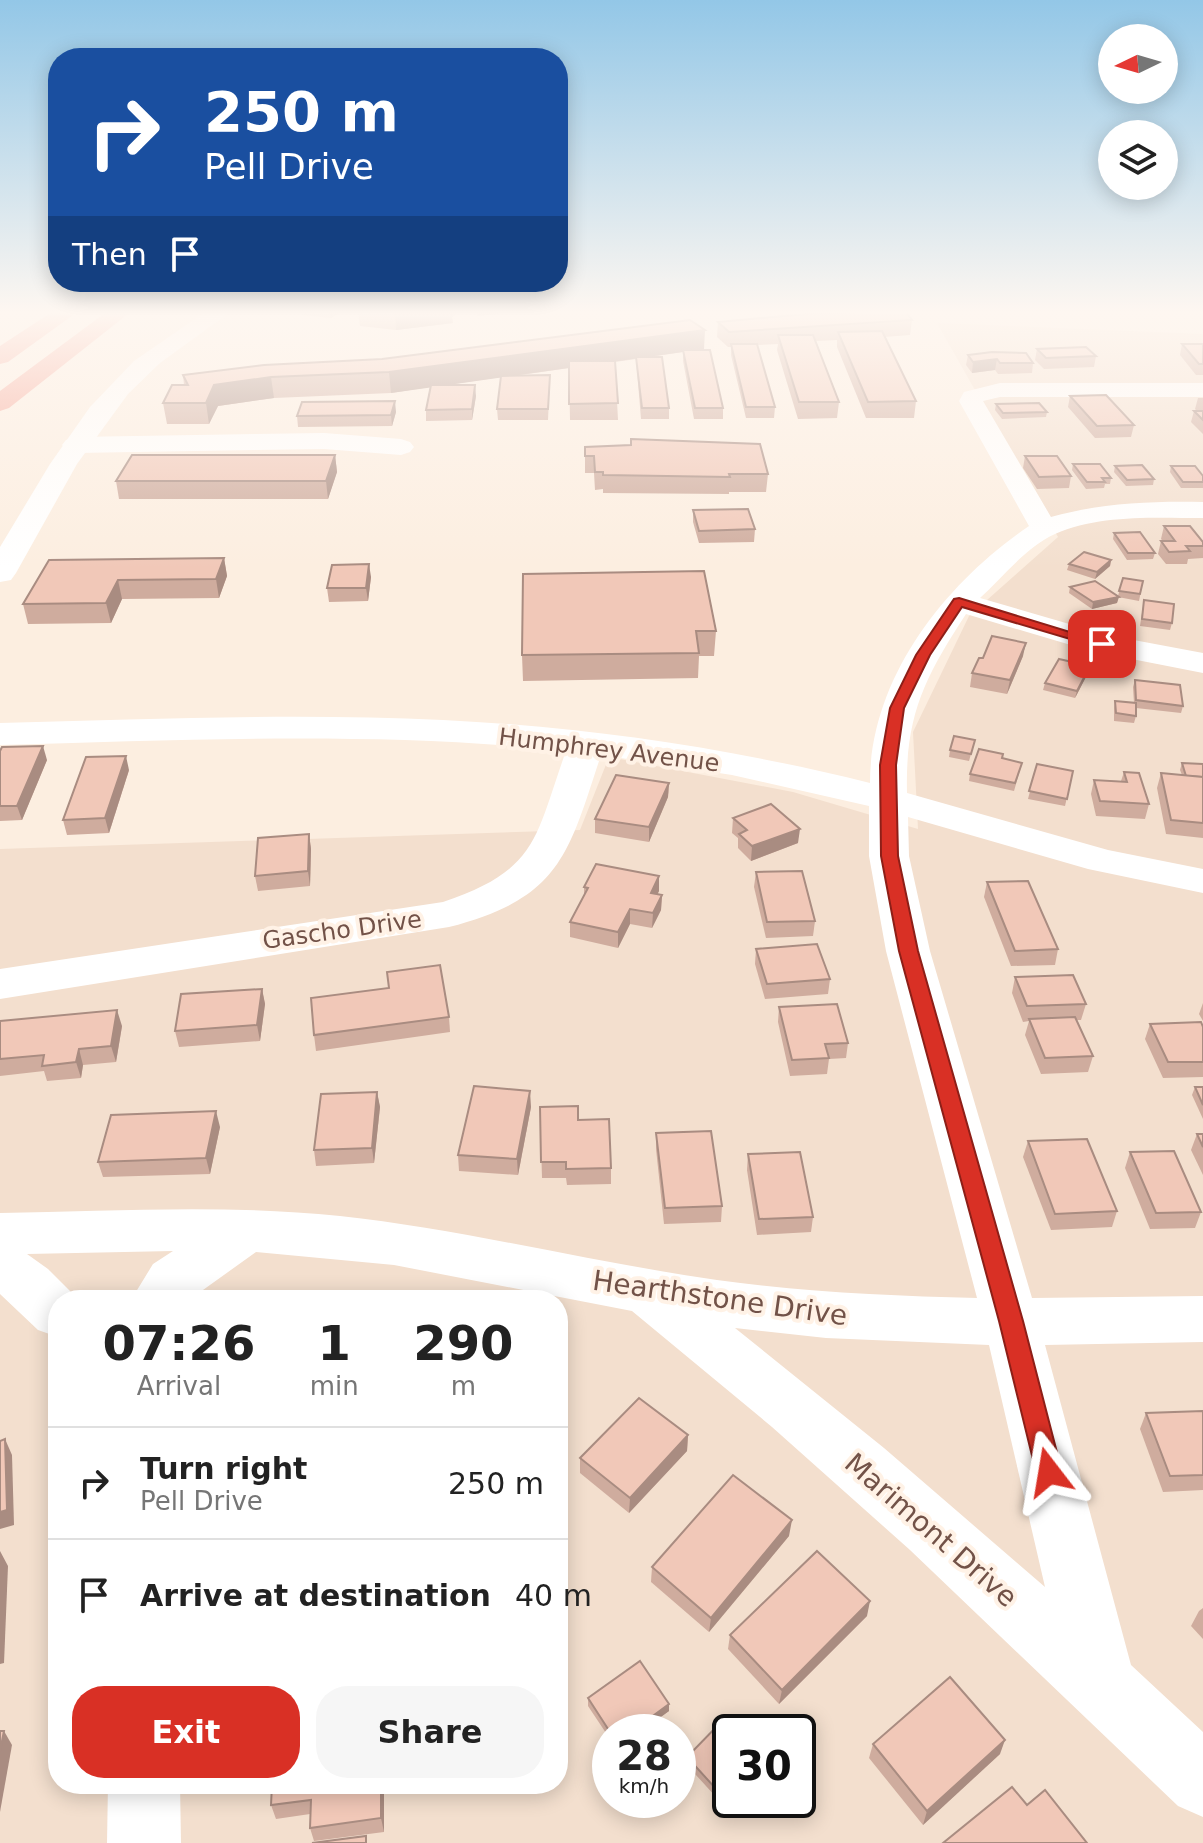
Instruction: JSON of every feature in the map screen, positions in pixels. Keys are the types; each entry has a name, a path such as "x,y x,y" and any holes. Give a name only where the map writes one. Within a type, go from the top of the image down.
{"main road":[{"path":"0,573 75,445 116,396"}],"street":[{"path":"976,396 971,401 1044,528"},
{"path":"75,445 324,441 401,447"},
{"path":"1102,1683 1011,1321 908,951 889,856 888,765 897,708 923,655 959,602 1018,546 1044,528 1068,520 1116,511 1203,510"},
{"path":"959,602 1102,644 1203,663"},
{"name":"Humphrey Avenue","path":"0,734 246,729 416,730 587,743 807,779 1074,855 1203,881"},
{"name":"Gascho Drive","path":"0,984 449,914 480,905 514,889 534,873 548,856 587,743"},
{"path":"166,1290 172,1280 245,1231"},
{"name":"Hearthstone Drive","path":"0,1234 245,1231 339,1237 431,1250 647,1292 771,1310 893,1320 1203,1319"},
{"path":"0,1264 29,1285 48,1304"},
{"name":"Marimont Drive","path":"647,1292 900,1500 1102,1683 1203,1781"},
{"path":"144,1794 144,1843"}],"shaded area":[{"path":"978,396 1203,396 1203,1843 0,1843 0,849 580,830 609,757 793,792 918,829 913,732 969,616 1058,537"}],"building":[{"path":"166,396 209,396 206,403 163,403"},
{"path":"429,396 474,396 472,409 426,410"},
{"path":"499,396 549,396 548,409 497,409"},
{"path":"569,396 618,396 618,403 569,404"},
{"path":"641,396 667,396 669,408 642,408"},
{"path":"693,396 720,396 723,408 695,408"},
{"path":"743,396 772,396 775,407 746,407"},
{"path":"797,396 837,396 839,402 799,402"},
{"path":"865,396 914,396 916,401 868,402"},
{"path":"1070,396 1107,396 1134,425 1097,426"},
{"path":"395,401 391,415 297,416 302,402"},
{"path":"1039,403 1047,412 1003,413 996,404"},
{"path":"1194,411 1203,411 1203,420"},
{"path":"631,439 760,444 768,474 729,474 730,477 603,475 603,472 595,472 594,456 585,456 585,447 631,445"},
{"path":"132,455 335,455 326,481 116,481"},
{"path":"1025,456 1057,456 1071,476 1039,477"},
{"path":"1073,464 1100,464 1111,478 1102,478 1105,482 1087,482"},
{"path":"1142,465 1154,479 1127,480 1115,466"},
{"path":"1171,466 1195,466 1203,476 1203,482 1183,482"},
{"path":"748,509 755,529 699,531 693,510"},
{"path":"1164,526 1190,526 1203,546 1186,546 1190,551 1169,552 1161,541 1175,541"},
{"path":"1140,532 1155,553 1128,553 1114,533"},
{"path":"1084,552 1111,560 1097,572 1069,564"},
{"path":"224,558 216,579 118,580 106,603 23,604 49,560"},
{"path":"369,564 366,588 327,588 332,565"},
{"path":"704,571 716,631 696,631 699,653 522,655 523,574"},
{"path":"1123,578 1143,581 1140,594 1119,591"},
{"path":"1095,581 1119,597 1093,602 1070,587"},
{"path":"1144,600 1174,604 1172,623 1142,619"},
{"path":"992,636 1026,643 1010,680 972,673 979,658 983,658"},
{"path":"1059,659 1090,666 1077,691 1045,683"},
{"path":"1135,680 1180,685 1183,706 1136,700"},
{"path":"1115,701 1136,703 1136,716 1116,713"},
{"path":"954,736 975,740 971,754 950,750"},
{"path":"43,746 17,806 0,806 2,747"},
{"path":"979,749 1003,754 1002,758 1022,763 1015,783 970,774"},
{"path":"126,756 105,818 63,820 86,757"},
{"path":"1182,763 1203,764 1203,777 1186,776"},
{"path":"1037,764 1073,771 1067,799 1029,791"},
{"path":"1124,772 1139,773 1149,804 1100,801 1094,780 1127,782"},
{"path":"1161,773 1203,777 1203,823 1171,820"},
{"path":"616,775 669,783 649,827 595,819"},
{"path":"771,804 800,829 752,846 739,834 747,830 733,818"},
{"path":"309,834 308,871 255,876 258,838"},
{"path":"596,864 659,876 651,893 662,895 653,913 630,909 618,932 570,922 588,888 584,887"},
{"path":"802,871 815,921 767,922 756,872"},
{"path":"1028,881 1058,949 1015,951 987,882"},
{"path":"817,944 830,979 767,984 756,949"},
{"path":"440,965 449,1017 314,1035 311,998 389,988 387,972"},
{"path":"1073,975 1086,1004 1027,1006 1015,977"},
{"path":"262,989 257,1025 175,1031 181,994"},
{"path":"837,1004 848,1043 825,1044 829,1058 792,1060 779,1007"},
{"path":"117,1010 111,1046 79,1049 76,1062 42,1066 44,1055 0,1059 0,1021"},
{"path":"1075,1017 1093,1056 1045,1058 1029,1019"},
{"path":"1201,1022 1203,1062 1168,1062 1150,1024"},
{"path":"474,1086 530,1091 517,1159 458,1155"},
{"path":"1195,1087 1203,1087 1203,1105"},
{"path":"377,1092 372,1148 314,1150 321,1094"},
{"path":"578,1106 578,1120 609,1119 611,1168 566,1169 566,1162 541,1162 540,1107"},
{"path":"216,1111 206,1158 98,1162 111,1115"},
{"path":"711,1131 722,1206 665,1208 656,1133"},
{"path":"1087,1139 1117,1211 1055,1214 1028,1141"},
{"path":"1174,1151 1201,1212 1156,1213 1130,1152"},
{"path":"800,1152 813,1217 759,1219 748,1154"},
{"path":"639,1398 688,1435 630,1498 580,1458"},
{"path":"1203,1411 1203,1475 1170,1476 1146,1413"},
{"path":"5,1439 7,1510 0,1512 0,1441"},
{"path":"733,1475 792,1520 711,1618 652,1567"},
{"path":"817,1551 870,1601 782,1690 730,1635"},
{"path":"640,1661 669,1704 655,1714 598,1714 588,1698"},
{"path":"950,1677 1005,1740 927,1811 873,1744"},
{"path":"712,1731 712,1784 696,1767 696,1748"},
{"path":"1012,1787 1027,1805 1045,1790 1087,1843 943,1843"},
{"path":"272,1794 381,1794 381,1818 310,1828 311,1800 271,1805"},
{"path":"366,1836 366,1843 312,1843"}],"route":[{"path":"1049,1472 1011,1321 908,951 889,856 888,765 897,708 923,655 959,602 1102,644"}]}
